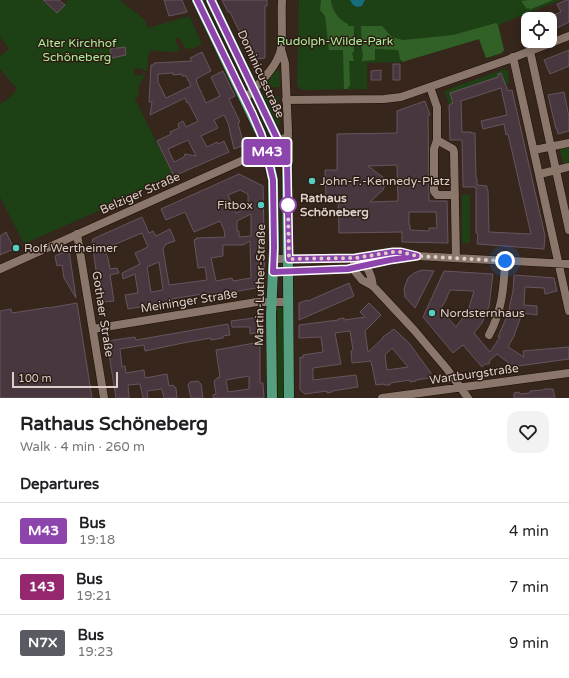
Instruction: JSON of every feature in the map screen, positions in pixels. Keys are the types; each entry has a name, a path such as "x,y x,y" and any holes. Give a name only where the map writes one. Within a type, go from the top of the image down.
{"main road":[{"name":"Dominicusstraße","path":"197,0 245,99 261,134 266,150"},
{"name":"Dominicusstraße","path":"211,0 287,159"},
{"name":"Martin-Luther-Straße","path":"266,150 273,180 274,259 272,302 272,398"},
{"path":"287,159 289,398"}],"street":[{"path":"282,0 281,49 285,63 288,136 287,159"},
{"path":"286,100 384,99 401,97 513,58 569,36"},
{"path":"245,99 273,67 281,49"},
{"path":"530,51 569,230"},
{"path":"513,58 540,174 569,311"},
{"path":"430,87 437,107 437,140 434,149 434,191 437,195 455,195"},
{"name":"Belziger Straße","path":"0,269 266,150 288,136"},
{"path":"437,140 453,148 454,152 456,258"},
{"path":"534,150 569,143"},
{"path":"540,174 569,167"},
{"name":"Gothaer Straße","path":"77,234 104,398"},
{"path":"274,259 355,258 401,252 417,256 569,264"},
{"path":"273,272 352,269 390,260 417,256"},
{"path":"355,258 366,266 371,276 373,286"},
{"path":"352,269 355,258"},
{"path":"489,335 496,323 501,305 505,261"},
{"path":"352,269 362,280 373,286 414,330 461,387 468,398"},
{"name":"Meininger Straße","path":"93,329 256,302 289,302"},
{"name":"Wartburgstraße","path":"382,398 569,373"}],"green space":[{"name":"Alter Kirchhof Schöneberg","path":"0,0 42,0 57,13 68,0 120,0 145,20 148,28 189,16 202,44 190,50 189,47 185,49 179,37 175,40 180,50 177,52 154,51 152,49 148,56 147,71 135,68 134,75 142,76 143,73 146,73 139,86 138,97 134,97 174,177 24,244 0,197 0,104 8,99 17,89 0,69 0,56 9,49 0,37"},
{"name":"Rudolph-Wilde-Park","path":"299,0 350,0 360,7 364,4 365,0 561,0 531,12 521,12 521,16 498,25 504,50 502,53 486,58 479,39 402,62 367,63 367,89 301,90 297,85"},
{"path":"321,0 331,0 334,11 338,17 348,24 348,26 354,26 354,52 352,53 354,61 349,61 350,85 347,89 344,89 343,50 329,50 325,16 320,10"},
{"path":"553,0 529,10 529,8 527,9 521,1"},
{"path":"496,23 498,25 504,50 502,53 486,58 479,39 402,62 402,60 400,60 398,50 375,49 375,60 362,61 363,53 361,26 382,26 392,37 403,40 453,35"},
{"path":"505,69 508,71 509,83 505,84 502,76 450,93 453,103 449,105 445,92 446,90"},
{"path":"277,70 279,71 280,87 268,87 265,84"},
{"path":"263,95 278,96 280,120 279,127"},
{"path":"569,146 569,164 564,166 559,147"},
{"path":"462,195 470,195 470,243 462,243"},
{"path":"279,307 283,308 284,398 278,398"}],"water":[{"path":"350,0 365,0 362,6 357,7 353,5"}],"building":[{"path":"43,0 59,0 65,5 57,13"},
{"path":"164,0 182,0 187,12 169,16"},
{"path":"222,0 267,0 267,6 265,6 265,58 251,60 246,48 247,47 230,12 228,12"},
{"path":"569,0 569,22 557,28 557,14 561,12 557,4"},
{"path":"125,47 126,55 112,58 110,49"},
{"path":"569,50 569,66 550,74 544,60"},
{"path":"202,52 211,71 196,79 206,103 220,96 211,77 223,71 235,96 229,99 240,122 238,123 244,145 234,149 228,123 224,115 214,120 218,128 201,136 207,147 217,142 218,144 224,141 229,152 174,176 157,141 179,128 178,124 183,121 186,127 198,121 185,98 150,115 152,102 149,102 151,65 154,65 154,63 192,61 190,58","holes":["173,73 173,75 182,74 182,76 186,76 191,86 166,98 158,82 158,74","188,140 196,156 185,154 184,157 174,162 168,149"]},
{"path":"393,64 400,64 400,80 393,80"},
{"path":"381,70 381,80 371,80 371,71"},
{"path":"501,73 508,91 512,90 545,236 544,249 477,244 476,187 463,187 462,140 450,140 449,105 453,103 450,93 498,77 498,74","holes":["501,88 507,115 481,121 483,129 504,124 506,135 508,134 531,234 489,232 488,190 487,186 477,185 475,133 462,132 461,101"]},
{"path":"564,92 569,117 569,131 558,134 548,95"},
{"name":"Rathaus Schöneberg","path":"425,101 430,115 428,116 429,201 447,201 448,243 402,242 402,232 339,233 338,197 326,197 325,170 337,170 337,134 397,133 397,111","holes":["397,165 398,201 370,202 383,190 386,182 384,178 368,166","409,212 436,212 437,228 429,228 429,231 410,230"]},
{"path":"239,174 263,186 265,279 262,279 262,287 209,296 209,293 171,299 172,302 128,309 125,295 138,293 135,274 123,279 122,273 140,264 135,253 148,247 142,233 104,249 108,258 110,269 117,268 119,273 110,275 114,301 104,302 100,276 97,277 92,242 93,239 142,217 149,233 153,231 156,236 170,229 175,241 166,244 163,249 169,285 207,280 205,267 198,268 194,240 197,239 196,238 225,237 220,221 194,232 185,212 166,220 161,209","holes":["240,190 248,194 248,208 236,213 228,195","251,214 251,236 239,237 239,231 237,231 237,221","250,241 251,278 233,281 232,278 216,281 211,258 223,256 223,245 243,245","159,262 163,290 151,292 147,267"]},
{"path":"6,232 14,249 0,255 0,236"},
{"path":"69,250 76,298 64,278 62,265 57,266 55,256"},
{"path":"422,270 434,271 415,308 405,297 404,289 408,278 414,273"},
{"path":"444,271 493,274 489,306 482,323 474,333 490,352 500,337 498,337 510,309 514,275 554,278 557,291 545,294 544,288 525,287 524,305 537,306 537,315 522,313 514,336 508,347 524,357 523,351 569,347 569,359 511,367 510,364 497,354 490,360 489,364 485,364 482,367 463,345 453,353 423,317","holes":["450,290 474,291 468,311 456,327 440,309"]},
{"path":"349,283 354,296 299,320 299,303 308,301"},
{"path":"77,303 92,398 0,398 0,311 11,309 12,313"},
{"path":"369,303 381,315 365,331 368,352 383,337 394,329 409,343 431,373 429,378 410,382 410,380 390,383 390,385 376,385 371,361 352,363 351,351 353,350 350,331 335,333 341,364 313,368 313,380 356,375 358,387 327,393 327,391 305,394 300,390 300,357 303,358 303,355 323,352 321,337 299,338 299,325 344,318 344,320 365,317 360,312","holes":["392,348 408,367 387,370 385,355"]},
{"path":"261,317 261,332 250,334 250,327 232,327 231,321"},
{"path":"228,324 230,335 223,336 223,338 211,340 211,338 145,351 144,345 120,349 122,367 125,366 126,373 144,370 145,378 167,374 169,386 173,385 176,388 177,398 164,398 162,389 147,391 148,398 143,398 140,384 128,385 129,398 116,398 107,341 135,337 136,340"},
{"path":"260,342 260,383 263,383 264,398 213,398 213,395 216,394 214,381 220,377 216,350","holes":["249,376 249,389 228,392 226,380"]},
{"path":"198,381 201,384 203,398 191,398 188,385 190,382"},
{"path":"553,389 555,398 514,398 514,393 530,393 530,391"}],"bus line":[{"name":"M43","path":"197,0 252,113 266,150 273,180 273,272 348,269 417,256 401,252 393,252 355,258 289,259 287,159 211,0"}],"place":[{"name":"John-F.-Kennedy-Platz","path":"312,181"},
{"name":"Fitbox","path":"261,205"},
{"name":"Rathaus Schöneberg","path":"288,205"},
{"name":"Rolf Wertheimer","path":"16,248"},
{"name":"Nordsternhaus","path":"432,313"}],"route":[{"path":"288,205 289,259 355,258 401,252 417,256 505,261"}]}
